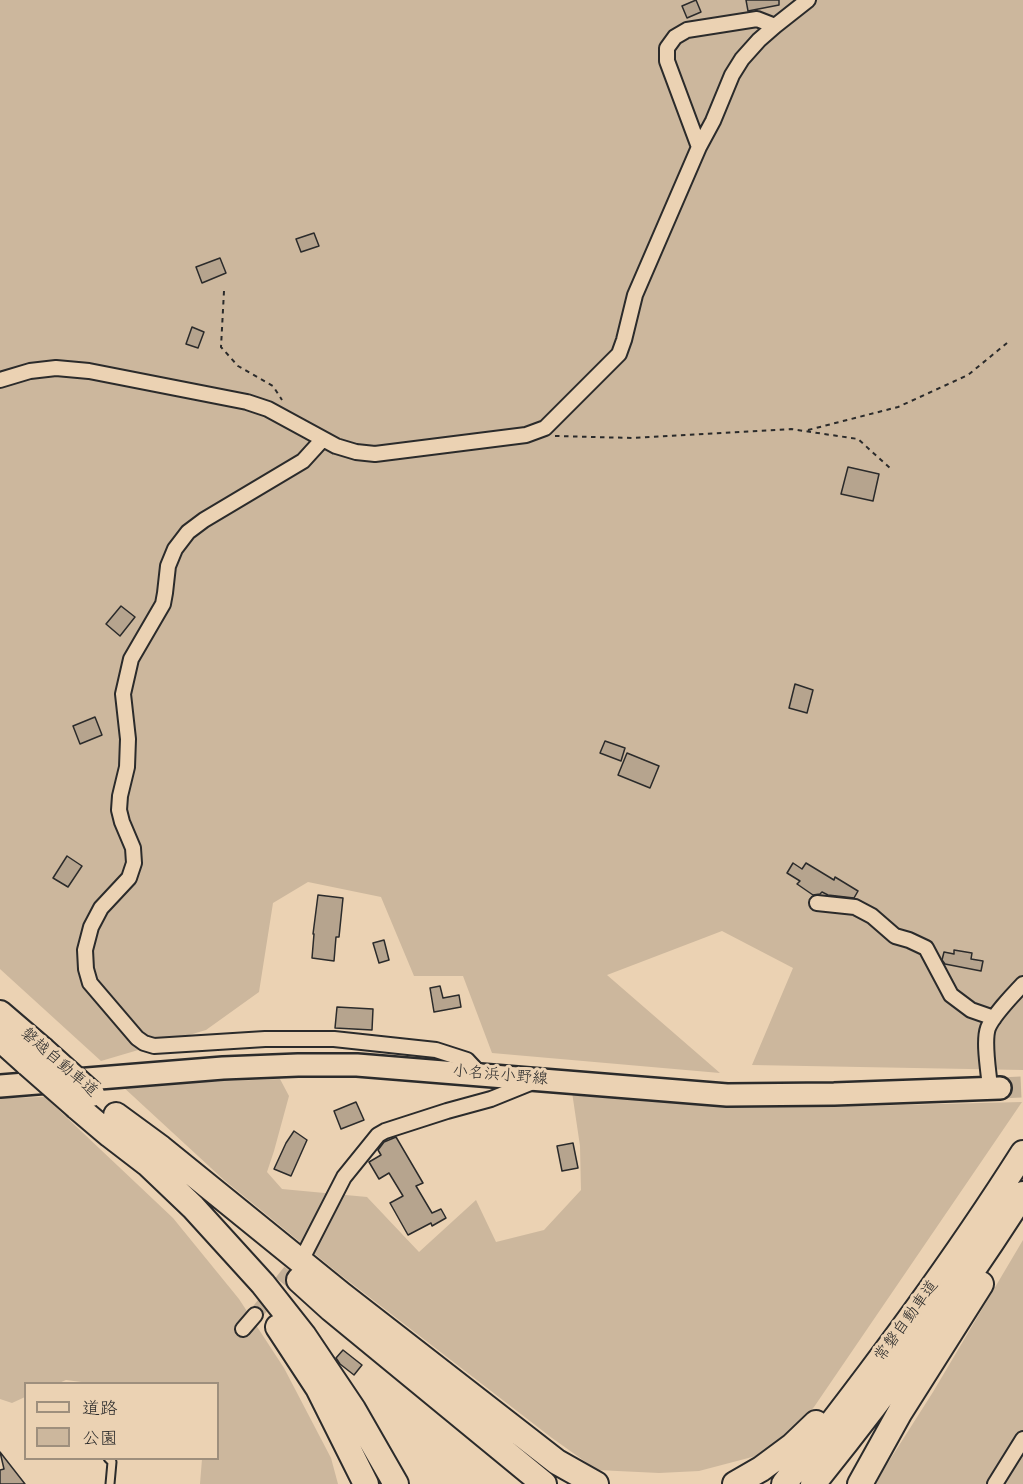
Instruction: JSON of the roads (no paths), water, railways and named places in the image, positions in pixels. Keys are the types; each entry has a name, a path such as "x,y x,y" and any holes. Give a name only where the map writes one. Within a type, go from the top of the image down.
{"highway":[{"name":"磐越自動車道","path":"0,1013 35,1057 113,1125"},
{"name":"磐越自動車道","path":"0,1039 35,1057"},
{"path":"113,1125 145,1172 187,1213 252,1290 291,1345 318,1388 366,1484"},
{"path":"113,1125 149,1165 193,1207 263,1284 304,1336 353,1408 396,1484"},
{"path":"113,1125 158,1156 331,1309 544,1484"},
{"path":"113,1125 161,1148 341,1294 558,1462 596,1484"},
{"name":"常磐自動車道","path":"813,1484 908,1362 990,1246 1013,1189 1023,1153"},
{"path":"735,1484 761,1469 792,1446 830,1409 877,1348 960,1231 1013,1189"},
{"name":"常磐自動車道","path":"784,1484 887,1352 968,1238 1013,1189"},
{"path":"860,1484 900,1412 1023,1216"}],"main road":[{"name":"小名浜小野線","path":"0,1086 223,1068 357,1065 727,1095 995,1088"}],"street":[{"path":"0,380 30,371 56,368 89,371 247,402 268,410 336,446 356,452 375,454 526,435 545,428 618,354 624,340 635,295 732,75 742,59 759,40 808,0"},
{"path":"699,147 667,61 667,48 675,37 687,30 757,19 775,26"},
{"path":"323,439 303,461 204,520 188,532 175,549 168,566 163,604 131,659 123,694 128,739 127,767 119,810 133,848 134,863 129,878 100,908 91,927 85,950 86,969 90,983 137,1038 154,1046 334,1039 436,1050 467,1060 481,1075"},
{"path":"817,903 855,907 872,916 895,936 926,948 951,995 972,1010 994,1018"},
{"path":"995,1088 986,1040 988,1028 1023,984"},
{"path":"305,1253 344,1177 378,1135 538,1080"},
{"path":"243,1329 255,1315"},
{"path":"995,1484 1023,1439"}],"lane":[{"path":"110,1484 111,1460"}],"tunnel":[{"path":"1000,1088 1023,1087"},
{"path":"255,1315 301,1257"}]}
